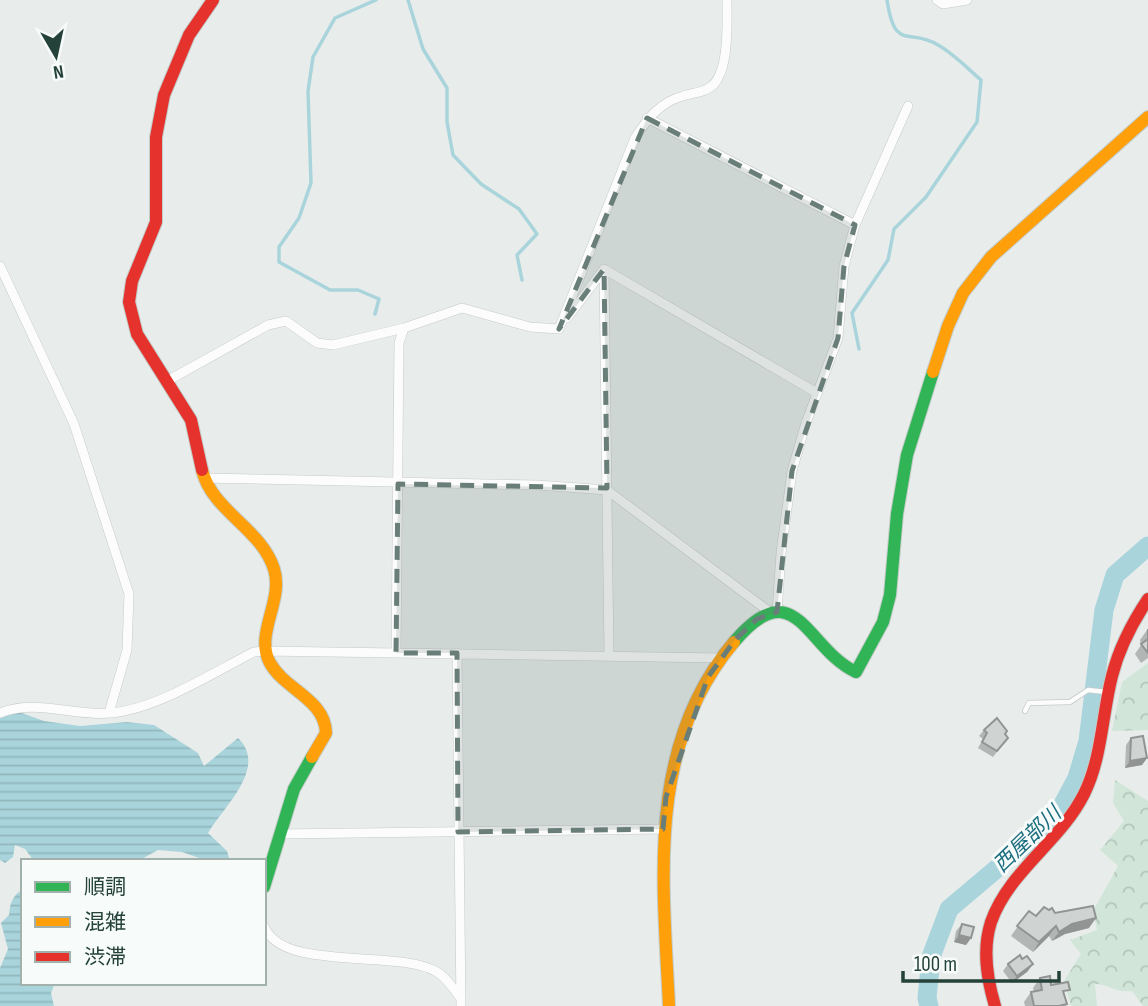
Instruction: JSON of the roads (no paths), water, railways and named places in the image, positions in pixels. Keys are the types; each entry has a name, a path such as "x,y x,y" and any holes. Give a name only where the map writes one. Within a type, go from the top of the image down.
{"street":[{"path":"213,0 185,43 168,81 156,145 156,221 149,245 132,275 129,304 141,340 169,380 192,423 203,478 210,492 273,562 278,592 265,650 270,663 313,702 324,719 327,732 312,759 300,771 288,802 275,863 266,883"},
{"path":"559,329 635,138 647,118 668,101 708,89 716,82 724,61 727,0"},
{"path":"937,0 943,4 967,0"},
{"path":"774,612 792,471 838,338 844,267 855,225 908,106"},
{"path":"203,478 537,485 607,490 774,612 796,615 843,669 856,672 883,622 888,604 907,455 944,338 963,293 991,257 1148,117"},
{"path":"647,118 855,225"},
{"path":"0,267 74,424 129,594 127,650 109,713"},
{"path":"559,329 604,269"},
{"path":"604,269 817,393"},
{"path":"604,269 609,656"},
{"path":"169,380 268,325 286,321 317,343 334,345 404,328 462,308 530,327 559,329"},
{"path":"396,653 400,343 404,328"},
{"path":"995,1006 986,958 991,922 1004,893 1060,827 1084,793 1098,755 1106,692 1130,626 1148,599"},
{"path":"669,1006 663,829 666,797 697,699 721,658 757,619 774,612"},
{"path":"0,713 20,706 109,713 135,709 254,652 265,650 721,658"},
{"path":"457,653 460,1001"},
{"path":"281,834 663,829"},
{"path":"266,931 268,936 288,950 420,965 447,980 460,1001"}],"lane":[{"path":"1025,711 1029,704 1070,702 1088,690 1106,692"}],"water":[{"path":"19,712 44,721 80,726 127,722 154,725 198,753 204,766 238,738 246,749 246,773 241,786 208,833 227,851 229,859 202,859 182,852 158,850 142,859 32,859 25,849 15,845 13,857 5,863 0,860 0,718"},
{"path":"21,890 21,985 54,985 51,993 54,1006 0,1006 0,968 8,949 1,923 9,915 11,903"}],"waterway":[{"path":"375,314 379,299 358,290 330,290 279,262 279,247 299,218 311,183 308,91 313,57 335,18 376,0"},
{"path":"408,0 423,49 447,88 447,122 453,155 481,184 519,209 537,234 517,255 522,280"},
{"path":"859,349 852,313 888,260 894,229 926,197 977,122 981,80 938,45 899,33 894,27 887,0"},
{"name":"西屋部川","path":"929,1006 927,998 931,957 949,909 1040,832 1062,806 1077,778 1088,741 1104,610 1115,575 1148,546"}]}
